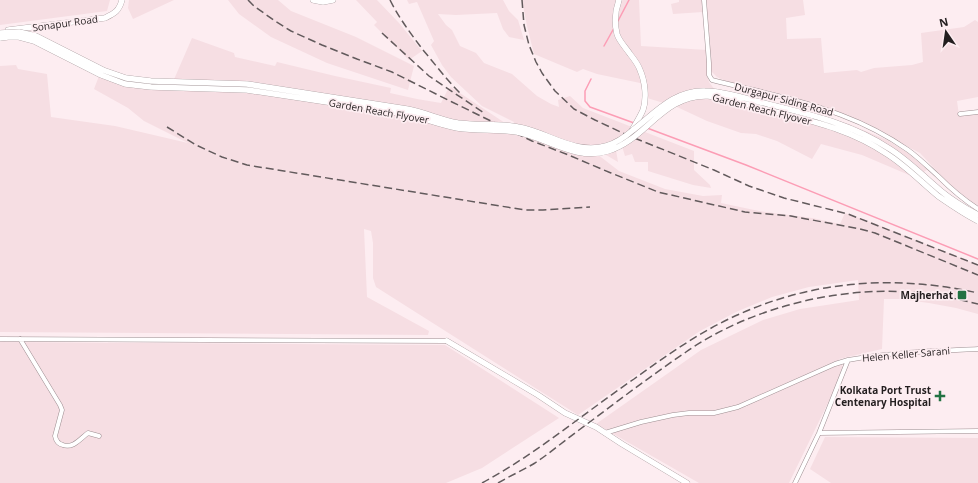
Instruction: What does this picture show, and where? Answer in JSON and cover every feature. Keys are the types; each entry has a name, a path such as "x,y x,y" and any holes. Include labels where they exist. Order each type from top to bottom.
{"main road":[{"name":"Sonapur Road","path":"0,32 105,18 118,9 122,0"},
{"path":"313,0 322,2 333,0"},
{"path":"618,0 615,18 617,34 641,71 645,92 643,110 631,132"},
{"name":"Garden Reach Flyover","path":"0,32 19,32 36,36 103,70 126,78 151,81 232,83 268,87 407,109 474,125 519,127 531,130 566,144 582,148 605,146 621,139 662,106 676,97 686,93 700,91 720,92 827,119 856,130 891,149 917,169 941,191 966,209 978,215"},
{"name":"Garden Reach Flyover","path":"0,38 18,37 34,41 101,75 125,84 151,87 247,90 291,96 406,114 456,128 518,132 564,149 588,154 607,152 624,144 665,110 678,102 688,98 700,96 719,98 826,125 854,135 888,154 913,173 937,195 964,214 978,221"},
{"path":"447,341 565,412 596,427 687,483"}],"street":[{"name":"Durgapur Siding Road","path":"704,0 709,75 712,80 800,102 841,115 880,133 924,162 939,177 978,209"},
{"path":"960,114 978,112"},
{"path":"0,339 447,341"},
{"path":"20,339 62,410 55,436 56,440 60,444 67,447 72,445 88,432 99,436"},
{"name":"Helen Keller Sarani","path":"795,483 819,433 848,360 919,351 978,349"},
{"path":"605,433 634,424 673,415 689,413 714,413 728,410 835,364 848,360"},
{"path":"819,433 978,431"}],"shaded area":[{"path":"0,0 110,0 107,11 0,25"},
{"path":"129,0 174,0 133,19 128,8"},
{"path":"228,0 278,0 291,11 356,37 414,66 408,90 327,63 271,37 239,14"},
{"path":"356,0 377,0 399,23 422,51 409,60 374,25 377,22"},
{"path":"407,0 503,0 509,11 518,20 524,40 509,37 503,29 497,13 456,15 438,14 446,25 452,30 460,46 476,53 484,63 512,74 537,96 551,104 559,107 558,100 570,96 583,108 694,151 694,170 710,185 711,188 693,185 648,171 648,162 635,162 632,154 625,156 621,143 615,144 618,162 589,145 566,150 513,126 514,122 482,106 451,77 442,65 431,45 434,41 417,2 409,4"},
{"path":"522,0 639,0 641,46 707,50 707,75 709,82 715,90 797,109 849,124 887,140 908,153 928,169 917,177 862,155 821,144 812,159 777,141 756,134 741,133 707,121 677,107 647,98 640,83 597,74 583,69 577,72 534,54"},
{"path":"679,0 702,0 703,12 673,14 671,4 679,2"},
{"path":"706,0 803,0 805,15 786,18 787,39 821,38 824,73 857,70 861,72 874,68 912,65 923,62 921,33 964,27 975,20 978,22 978,97 957,101 959,115 978,113 978,210 958,194 920,153 887,136 791,96 727,82 717,77 711,71"},
{"path":"192,38 234,53 235,57 275,66 277,62 391,88 390,93 417,99 441,103 447,91 451,87 508,125 588,147 619,171 665,189 703,196 722,195 721,203 759,211 812,218 840,224 845,213 978,265 978,314 929,303 899,299 884,299 882,349 839,359 844,370 789,483 699,483 596,424 701,350 763,320 800,309 859,300 858,280 809,287 772,297 736,312 700,331 578,415 376,287 373,278 373,243 371,231 364,229 367,297 429,331 428,335 0,332 0,66 16,65 18,69 47,74 51,117 115,126 188,143 144,121 128,108 94,89 99,76 172,84"},
{"path":"0,342 445,345 559,418 482,468 446,483 0,483"},
{"path":"825,437 978,438 978,483 831,483 810,469"}],"waterway":[{"path":"618,21 629,0"},
{"path":"604,46 614,28"},
{"path":"591,79 585,91 585,101 590,107 634,123"},
{"path":"647,128 746,165 978,259"}],"railway":[{"path":"248,0 254,6 291,31 322,45 392,72 532,141 658,192 745,212 791,216 860,229 875,233 978,275"},
{"path":"390,0 401,20 423,50 460,93"},
{"path":"522,0 524,25 529,45 536,62 555,91 574,109 627,135 714,170 749,186 784,198 848,214 978,265"},
{"path":"382,33 429,76 484,113"},
{"path":"167,127 196,145 222,157 247,165 525,210 590,207"},
{"path":"482,483 502,472 540,447 686,343 728,319 770,302 799,293 829,287 858,284 918,284 948,287 978,293"},
{"path":"498,483 541,459 686,352 712,336 740,322 770,311 802,302 834,295 866,292 897,291 928,294 978,304"}],"place":[{"name":"Majherhat","path":"962,295"},
{"name":"Kolkata Port Trust Centenary Hospital","path":"940,396"}]}
